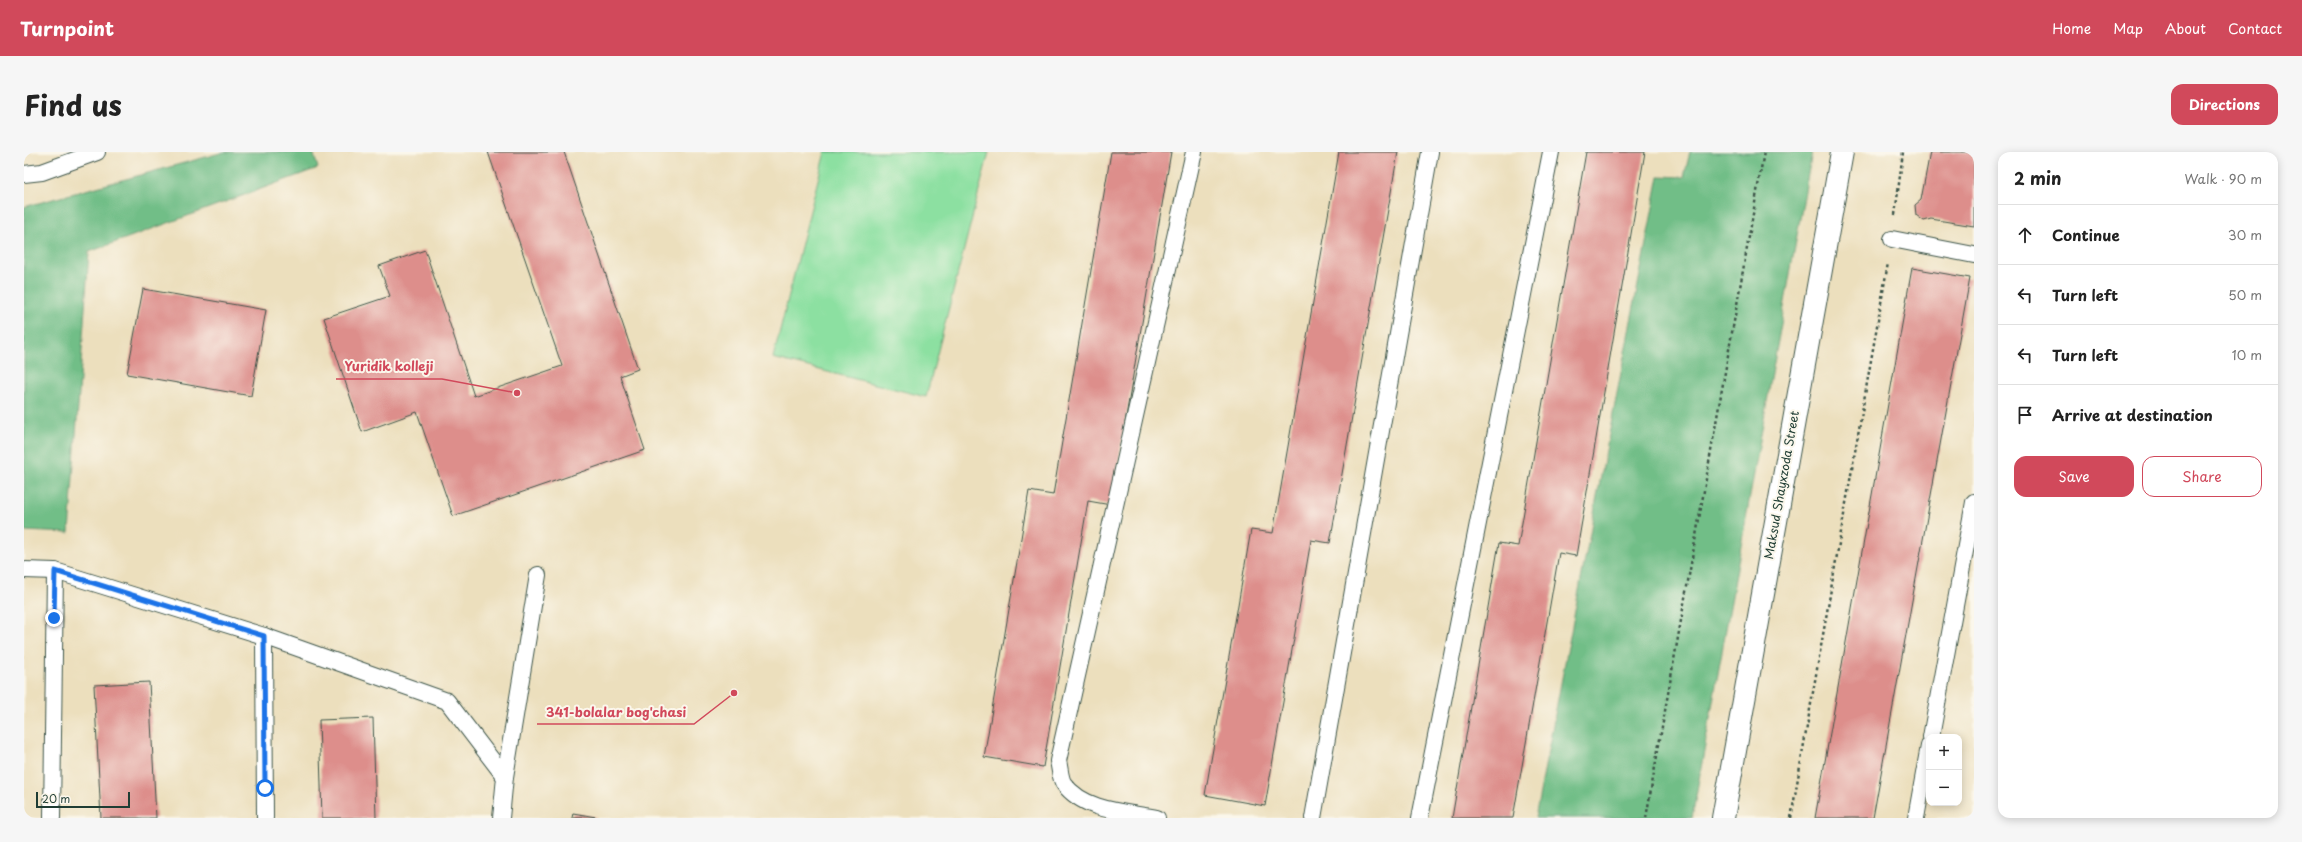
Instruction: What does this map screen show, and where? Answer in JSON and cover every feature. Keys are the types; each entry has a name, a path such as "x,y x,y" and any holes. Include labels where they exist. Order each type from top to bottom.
{"street":[{"name":"Maksud Shayxzoda Street","path":"1722,818 1842,152"}],"lane":[{"path":"24,174 42,172 97,152"},
{"path":"1158,818 1095,806 1076,796 1063,783 1058,761 1194,152"},
{"path":"1313,818 1430,152"},
{"path":"1420,818 1551,152"},
{"path":"1892,239 1974,255"},
{"path":"1932,734 1974,502"},
{"path":"24,570 55,571 264,636 447,701 505,777"},
{"path":"52,818 55,571"},
{"path":"501,818 505,777 538,575"},
{"path":"264,636 265,818"},
{"path":"1916,818 1926,763"}],"path":[{"path":"1646,818 1764,152"},
{"path":"1791,818 1892,239 1903,152"}],"green space":[{"path":"224,152 313,152 318,168 89,252 69,533 24,531 24,207"},
{"path":"825,152 989,152 926,397 773,358"},
{"path":"1690,152 1812,152 1692,818 1535,818 1659,176 1684,177"}],"building":[{"path":"488,152 564,152 638,369 620,376 645,450 453,516 417,412 362,432 324,318 390,296 379,266 425,250 474,396 562,366"},
{"path":"1111,152 1171,152 1111,505 1088,501 1043,767 984,757 1029,491 1053,495"},
{"path":"1339,152 1398,152 1330,543 1311,540 1265,806 1205,795 1251,530 1273,533"},
{"path":"1586,152 1645,152 1576,556 1559,553 1513,818 1452,818 1499,543 1518,546"},
{"path":"1930,152 1974,152 1974,226 1931,219 1924,221 1916,215 1915,205 1921,200"},
{"path":"1912,268 1970,278 1873,818 1815,818"},
{"path":"143,289 266,310 251,396 127,374"},
{"path":"149,682 156,818 101,818 94,685"},
{"path":"373,718 376,818 322,818 319,720"},
{"path":"573,813 596,817 596,818 572,818"}],"place":[{"name":"Yuridik kolleji","path":"517,393"},
{"name":"341-bolalar bog'chasi","path":"734,693"}],"route":[{"path":"54,618 55,571 264,636 265,788"}]}
